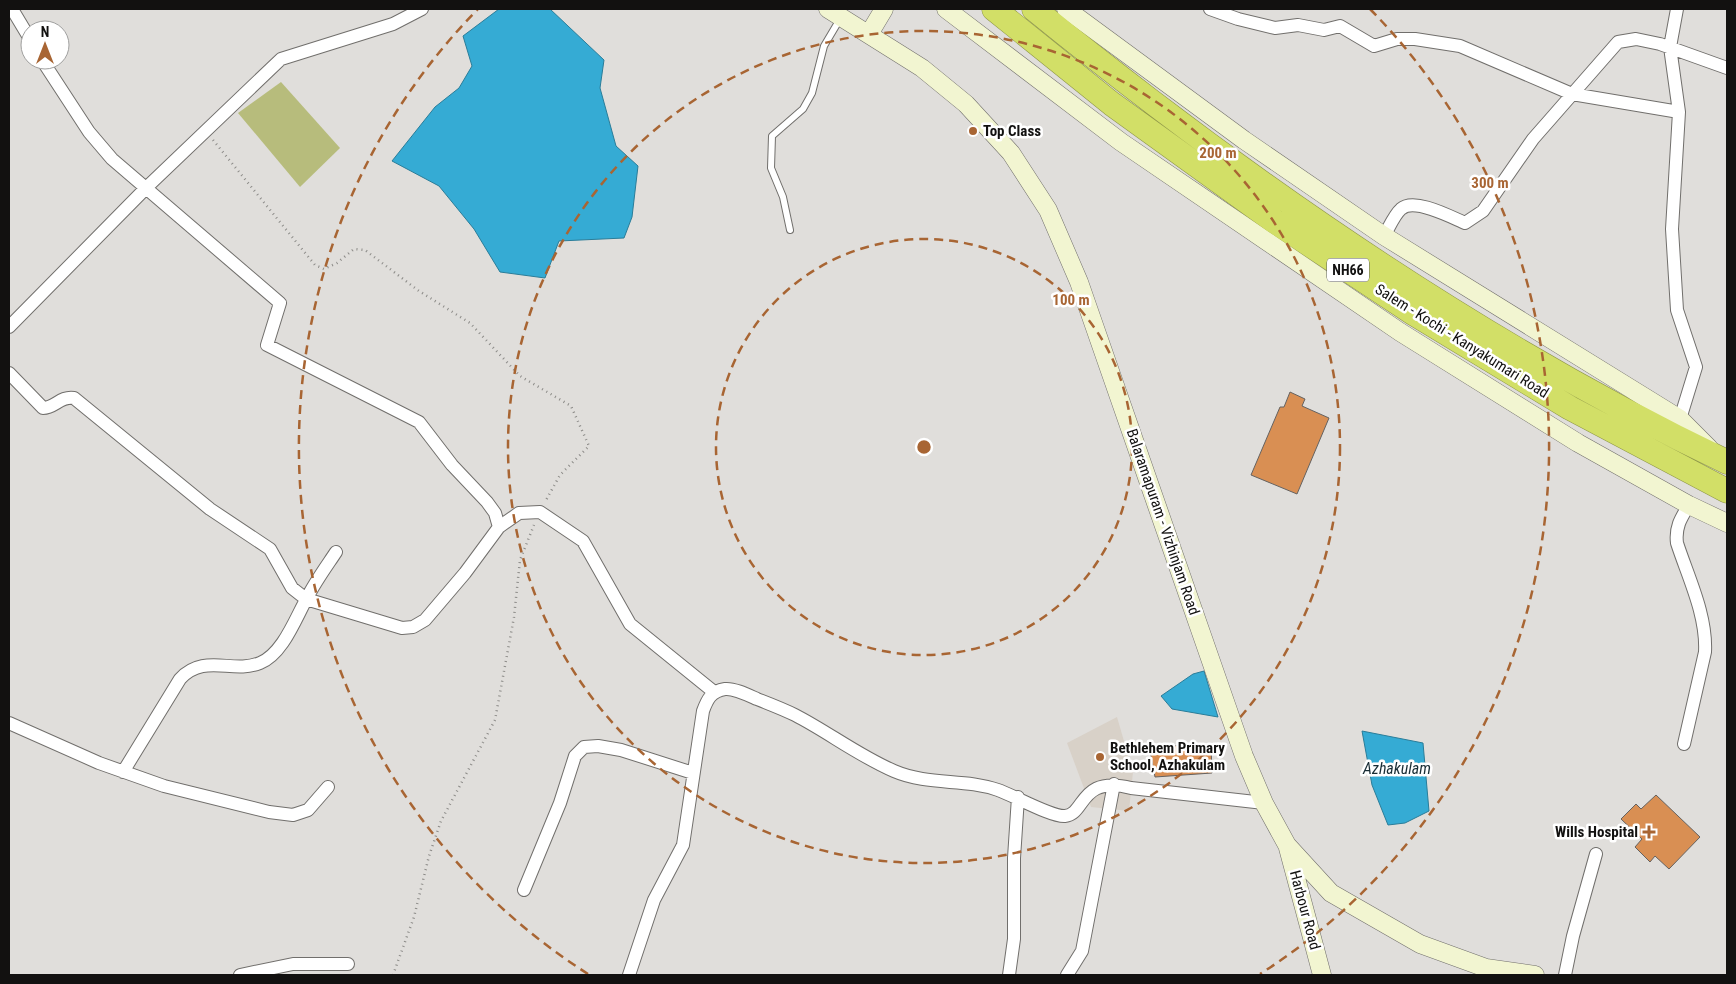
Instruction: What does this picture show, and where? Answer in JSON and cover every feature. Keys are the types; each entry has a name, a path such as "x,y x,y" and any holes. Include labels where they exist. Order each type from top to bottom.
{"highway":[{"name":"Salem - Kochi - Kanyakumari Road","path":"994,9 1112,104 1290,232 1413,313 1570,408 1727,491"},
{"name":"Salem - Kochi - Kanyakumari Road","path":"1034,9 1126,83 1287,201 1418,287 1582,387 1723,460"}],"street":[{"path":"12,9 20,22"},
{"path":"9,327 147,187 281,60 393,24 422,9"},
{"path":"869,34 884,9"},
{"path":"946,9 1121,142 1400,332 1578,443 1689,505 1727,523"},
{"path":"1066,9 1244,140 1384,236 1680,419 1723,460"},
{"path":"1210,9 1238,19 1275,28 1298,25 1324,30 1340,26 1374,46 1397,39 1415,39 1460,46 1572,94 1679,112"},
{"path":"1677,9 1670,48 1679,112 1672,229 1676,310 1696,367 1680,419"},
{"name":"Balaramapuram - Vizhinjam Road","path":"834,13 922,68 966,104 1011,153 1048,210 1079,282 1244,756 1264,803 1287,845 1331,893 1420,944 1486,968 1535,975"},
{"path":"1384,236 1401,208 1412,204 1425,207 1465,223 1473,218 1482,210 1533,139 1618,42 1636,39 1670,48 1727,68"},
{"path":"49,70 89,132 112,159 147,187 280,303 267,345 419,422 452,465 487,502 495,513 499,527"},
{"path":"9,373 42,408 50,408 61,399 74,398 210,509 270,549 292,588 306,599 402,628 413,627 425,620 466,573 499,527 519,513 540,512 583,541 630,624 714,692"},
{"path":"1684,744 1705,652 1706,637 1704,623 1676,543 1678,523 1689,505"},
{"path":"123,772 180,679 187,671 196,666 260,663 269,657 293,627 306,599 336,552"},
{"path":"629,975 654,900 683,844 703,712 707,699 714,692 726,688 794,714 894,772 936,783 965,783 995,789 1018,797 1049,812 1064,816 1074,812 1083,798 1097,787 1114,784 1131,788 1264,803"},
{"path":"9,723 123,772 164,786 269,812 293,815 308,810 328,787"},
{"path":"524,890 560,803 575,756 584,747 598,746 621,750 693,773"},
{"path":"1067,975 1082,951 1114,784"},
{"path":"1009,975 1014,938 1014,858 1018,797"},
{"name":"Harbour Road","path":"1287,845 1322,975"},
{"path":"1565,975 1573,936 1596,854"},
{"path":"240,975 293,964 348,964"}],"lane":[{"path":"790,230 783,197 771,168 772,136 803,109 812,93 834,13"}],"path":[{"path":"205,131 315,265 324,269 337,263 354,249 365,250 419,291 470,323 520,376 571,406 589,446 560,475 540,512 520,560 514,616 495,720 441,821 429,856 414,917 393,975"}],"shaded area":[{"name":"Bethlehem Primary School, Azhakulam","path":"1117,717 1133,772 1129,811 1091,807 1067,743"}],"green space":[{"path":"281,82 340,148 300,187 238,113"}],"water":[{"path":"499,9 550,9 604,60 600,88 616,146 638,166 632,217 624,238 559,241 545,278 500,272 474,229 439,186 392,161 435,107 459,88 472,66 463,36"},
{"path":"1204,671 1218,717 1172,709 1161,696 1193,674"},
{"name":"Azhakulam","path":"1362,731 1423,743 1429,811 1405,823 1388,825 1372,785"}],"building":[{"path":"1290,392 1305,399 1302,406 1329,418 1297,494 1251,475 1280,407 1284,407"},
{"path":"1211,745 1212,773 1155,777 1149,746"},
{"path":"1656,795 1700,837 1669,869 1655,856 1650,862 1635,847 1642,839 1621,819 1636,804 1641,809"}],"place":[{"name":"Top Class","path":"973,131"},
{"name":"Bethlehem Primary School, Azhakulam","path":"1100,757"},
{"name":"Wills Hospital","path":"1649,832"}]}
